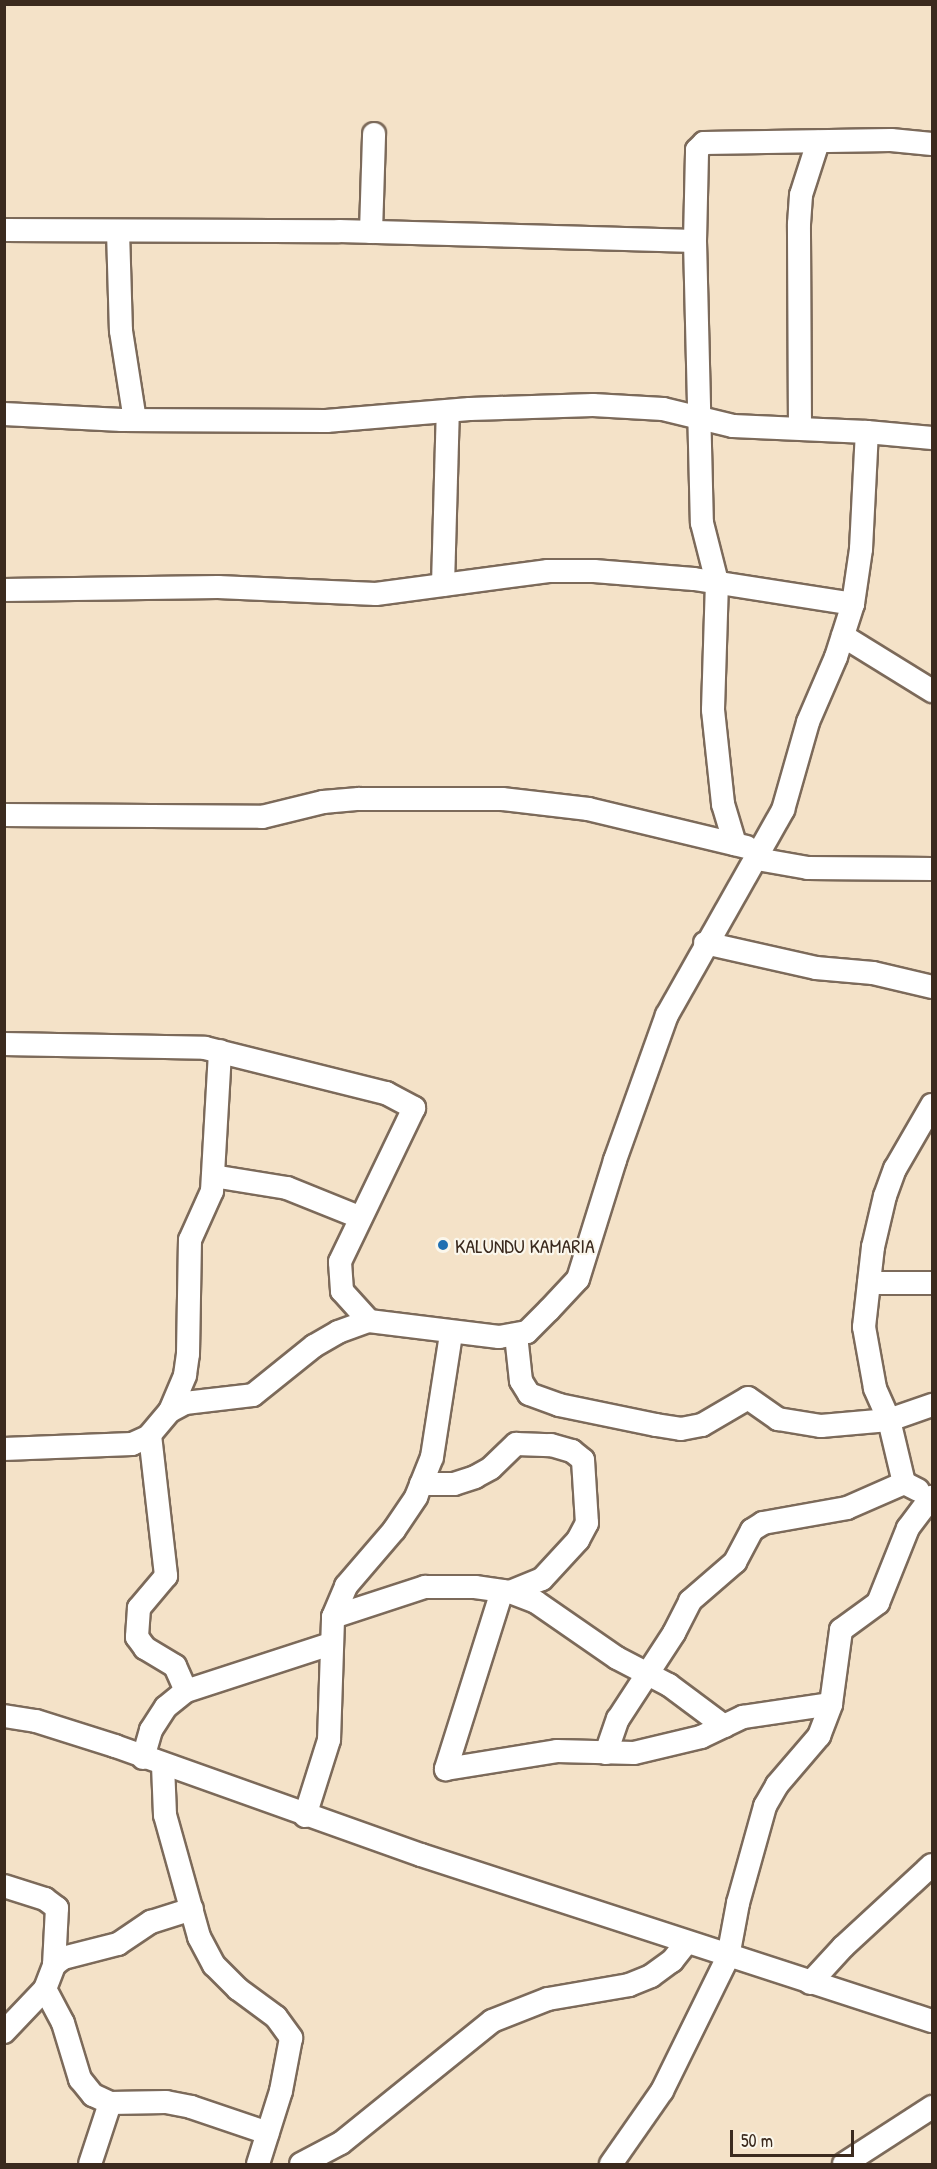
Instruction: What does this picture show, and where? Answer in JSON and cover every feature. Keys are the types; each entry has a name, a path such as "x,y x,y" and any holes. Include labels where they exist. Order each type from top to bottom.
{"street":[{"path":"371,232 374,134"},
{"path":"735,844 723,804 713,710 717,582 702,523 694,241 699,147 717,142 891,140 933,144"},
{"path":"800,426 798,224 801,195 818,142"},
{"path":"4,230 371,232 694,241"},
{"path":"118,231 121,331 135,420"},
{"path":"4,414 135,420 326,421 448,411 592,405 663,409 733,426 800,426 933,438"},
{"path":"442,585 448,411"},
{"path":"170,1411 185,1403 253,1395 314,1346 338,1332 369,1321 482,1337 527,1332 578,1279 615,1160 667,1015 705,943 760,855 783,810 808,722 843,636 853,604 861,549 867,432"},
{"path":"4,590 218,587 376,594 548,571 717,582 853,604"},
{"path":"843,636 933,691"},
{"path":"4,815 262,817 323,802 359,799 502,799 588,809 735,844 760,855 808,868 933,869"},
{"path":"705,943 816,968 873,973 933,987"},
{"path":"4,1044 164,1046 220,1051 386,1094 414,1108 359,1217 338,1273 342,1291 369,1321"},
{"path":"4,1449 132,1444 150,1435 170,1411 185,1376 188,1354 190,1240 206,1209 213,1176 211,1159 220,1051"},
{"path":"904,1483 889,1420 875,1388 867,1354 864,1327 873,1247 889,1187 933,1105"},
{"path":"213,1176 287,1188 359,1217"},
{"path":"869,1283 933,1283"},
{"path":"305,1816 330,1740 333,1617 346,1586 394,1530 421,1484 432,1457 452,1334"},
{"path":"516,1335 521,1381 529,1394 606,1416 681,1429 702,1425 748,1398 778,1419 802,1425 889,1420 933,1405"},
{"path":"150,1435 166,1576 165,1582 139,1608 136,1630 145,1648 175,1666 186,1691"},
{"path":"421,1484 454,1484 475,1477 491,1468 516,1444 551,1445 572,1451 583,1460 587,1523 578,1540 542,1579 506,1591"},
{"path":"611,2164 662,2091 728,1957 738,1903 765,1806 777,1785 819,1736 831,1704 841,1630 878,1603 908,1528 932,1497 904,1483"},
{"path":"606,1753 618,1719 648,1674 693,1596 735,1562 752,1530 763,1523 847,1508 904,1483"},
{"path":"333,1617 424,1587 506,1591 536,1602 617,1658 648,1674 724,1726"},
{"path":"506,1591 446,1769 537,1753 634,1753 664,1747 743,1717 783,1708 831,1704"},
{"path":"258,2164 292,2048 291,2038 276,2017 238,1989 214,1965 199,1937 165,1815 153,1762 152,1730 166,1707 186,1691 331,1644"},
{"path":"4,1716 36,1721 305,1816 728,1957 933,2022"},
{"path":"810,1983 843,1947 933,1865"},
{"path":"4,1886 45,1899 57,1908 54,1965 45,1989 4,2032"},
{"path":"54,1965 63,1958 118,1944 151,1922 192,1909"},
{"path":"301,2164 341,2143 492,2021 548,1999 629,1985 651,1976 672,1961 686,1943"},
{"path":"45,1989 63,2023 80,2079 93,2095 110,2103 166,2102 268,2133"},
{"path":"90,2164 110,2103"},
{"path":"844,2164 933,2107"}],"place":[{"name":"KALUNDU KAMARIA","path":"443,1245"}]}
